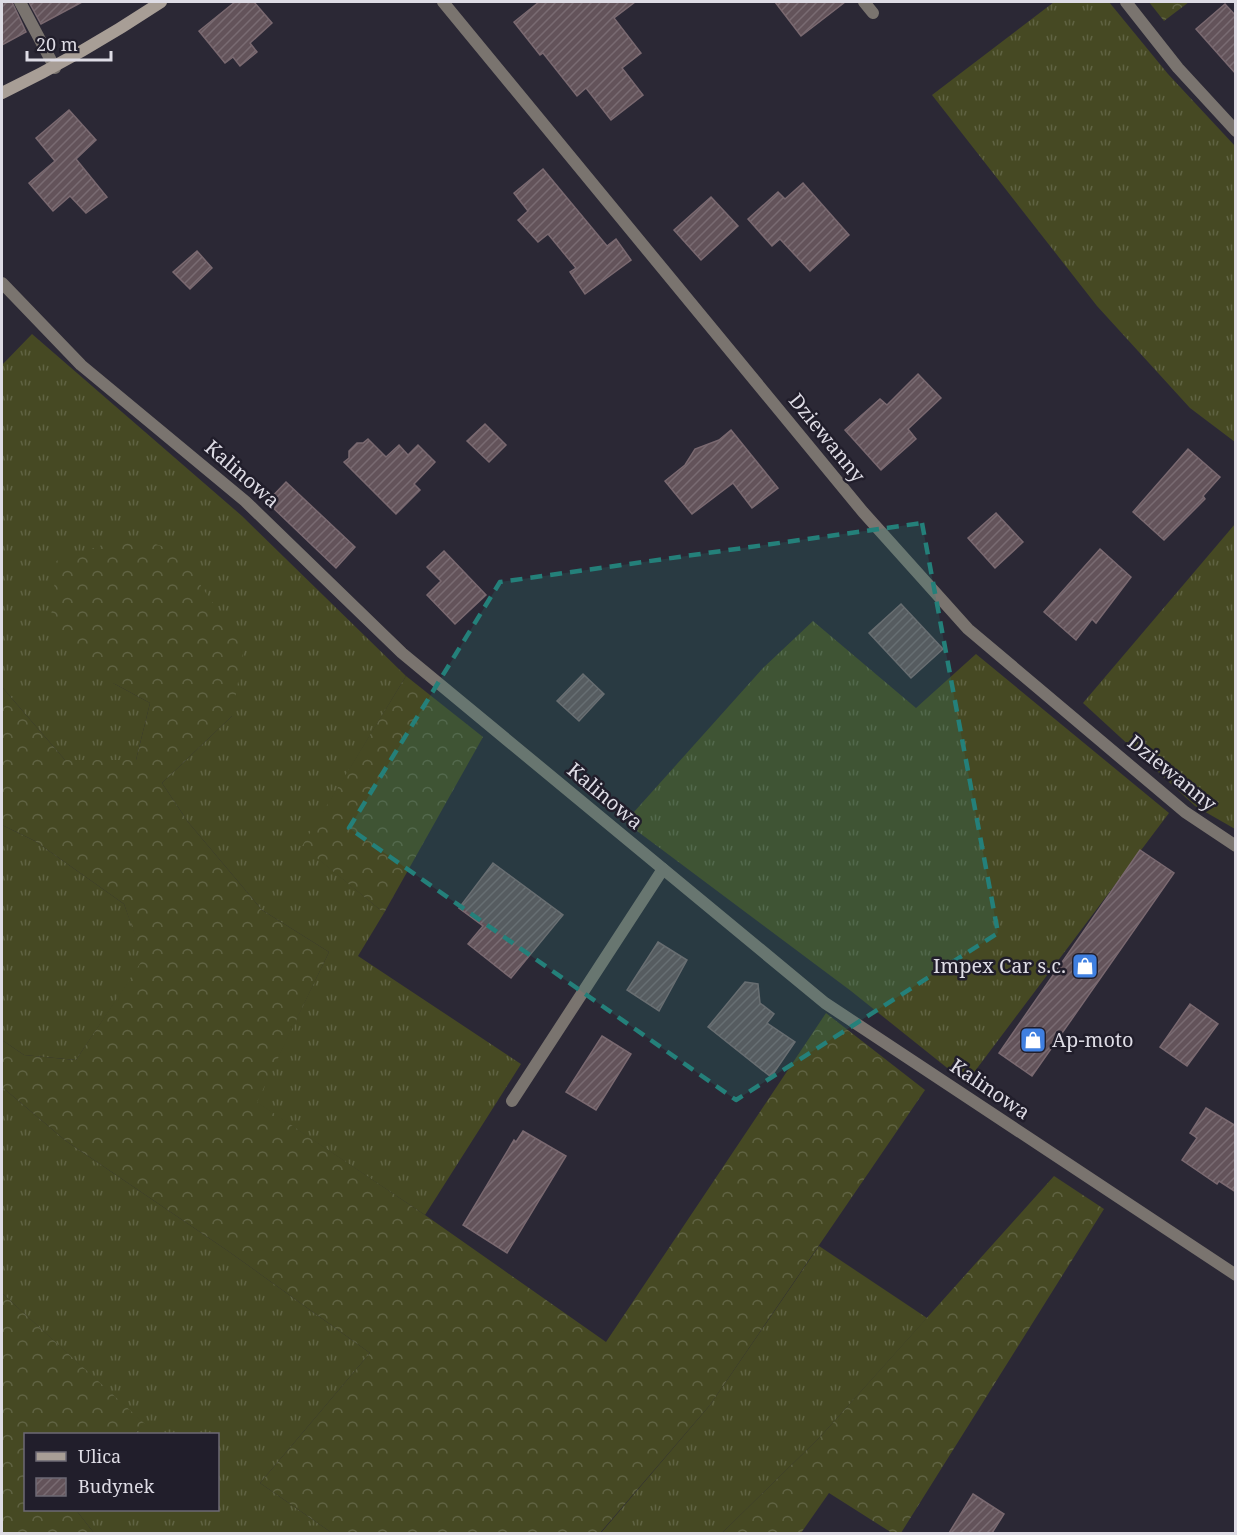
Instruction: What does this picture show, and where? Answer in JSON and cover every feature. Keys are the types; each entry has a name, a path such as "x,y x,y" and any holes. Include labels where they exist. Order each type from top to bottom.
{"street":[{"path":"20,2 55,68"},
{"path":"2,93 55,68 111,36 161,2"},
{"name":"Dziewanny","path":"443,2 863,512 968,629 1185,812 1236,846"},
{"path":"864,2 873,13"},
{"path":"1126,2 1178,68 1236,131"},
{"name":"Kalinowa","path":"2,283 81,364 246,501 402,653 825,1003 1236,1275"},
{"path":"512,1101 663,869"}],"highlighted area":[{"path":"922,523 998,933 736,1100 349,828 500,582"}],"green space":[{"path":"1054,2 1109,2 1168,74 1235,146 1235,442 1190,408 1097,306 932,95"},
{"path":"1149,2 1189,2 1164,21"},
{"path":"32,334 242,516 406,676 303,846 384,913 358,956 521,1064 425,1215 256,1102 329,952 262,910 188,822 162,783 232,716 113,683 150,703 136,760 65,760 2,687 2,365"},
{"path":"1235,524 1235,829 1195,806 1083,703"},
{"path":"130,536 177,551 244,648 232,716 162,783 188,822 262,910 329,952 257,1102 425,1215 606,1342 826,1013 925,1090 710,1405 600,1533 332,1533 260,1483 370,1353 228,1251 66,1141 2,1087 2,1040 24,1055 76,1060 143,959 124,904 35,841 2,825 2,687 65,760 136,760 150,703 113,683 50,627 57,560"},
{"path":"813,621 916,708 976,654 1169,813 966,1083 851,991 625,822 763,668"},
{"path":"406,676 483,737 384,913 302,846"},
{"path":"2,825 35,841 124,904 144,959 76,1060 24,1055 2,1040"},
{"path":"2,1087 66,1141 228,1251 370,1353 260,1483 332,1533 94,1533 77,1511 219,1511 219,1433 135,1433 144,1424 2,1293"},
{"path":"1054,1176 1104,1209 901,1533 892,1533 829,1493 801,1533 722,1533 820,1437"},
{"path":"819,1246 927,1318 820,1437 722,1533 600,1534 710,1405"},
{"path":"2,1293 145,1424 135,1433 24,1433 24,1511 77,1511 94,1533 2,1533"}],"building":[{"path":"2,2 12,2 26,32 2,45"},
{"path":"29,2 82,2 41,24"},
{"path":"235,2 254,2 272,23 250,43 257,52 240,66 233,57 225,63 199,31"},
{"path":"539,2 635,2 614,18 641,53 622,68 643,95 611,120 586,88 577,96 543,53 540,55 514,22"},
{"path":"775,2 845,2 801,36"},
{"path":"1225,4 1236,16 1236,74 1196,29"},
{"path":"69,110 96,140 76,159 107,197 86,213 70,196 53,211 29,183 55,161 36,138"},
{"path":"543,169 607,246 616,239 631,260 585,294 570,272 576,268 548,234 538,242 518,220 528,211 514,193"},
{"path":"803,183 849,235 810,271 780,239 772,246 748,219 778,192 785,199"},
{"path":"711,197 738,226 701,260 674,230"},
{"path":"197,251 212,268 190,289 173,272"},
{"path":"918,374 941,398 908,429 916,439 881,470 845,430 880,399 887,405"},
{"path":"485,424 506,445 489,462 467,441"},
{"path":"731,430 778,488 752,508 733,483 692,514 665,481 685,465 695,449 719,440"},
{"path":"368,439 386,457 399,445 408,455 418,445 435,462 414,484 420,490 396,514 344,462 349,458 349,451 357,443 363,443"},
{"path":"1188,449 1220,477 1203,496 1205,499 1164,540 1133,512"},
{"path":"286,482 355,547 336,568 267,502"},
{"path":"996,513 1023,542 995,568 968,538"},
{"path":"1100,549 1131,577 1096,623 1092,619 1076,640 1044,612"},
{"path":"444,551 486,595 455,624 427,595 441,581 427,567"},
{"path":"901,604 943,649 911,678 869,633"},
{"path":"583,674 604,694 579,721 557,701"},
{"path":"1140,850 1174,873 1032,1076 999,1053"},
{"path":"493,863 563,915 511,978 468,944 483,926 459,908"},
{"path":"658,942 687,960 659,1011 627,990"},
{"path":"745,982 758,984 760,1003 774,1014 767,1023 795,1042 771,1077 708,1027"},
{"path":"1190,1004 1218,1024 1187,1066 1160,1047"},
{"path":"602,1036 631,1054 596,1110 566,1092"},
{"path":"1206,1108 1236,1126 1236,1192 1219,1181 1217,1184 1182,1160 1197,1138 1190,1133"},
{"path":"523,1131 566,1156 507,1253 463,1225 514,1140 516,1142"},
{"path":"973,1494 1004,1514 992,1533 949,1533"}],"place":[{"name":"Impex Car s.c.","path":"1085,966"},
{"name":"Ap-moto","path":"1033,1040"}]}
